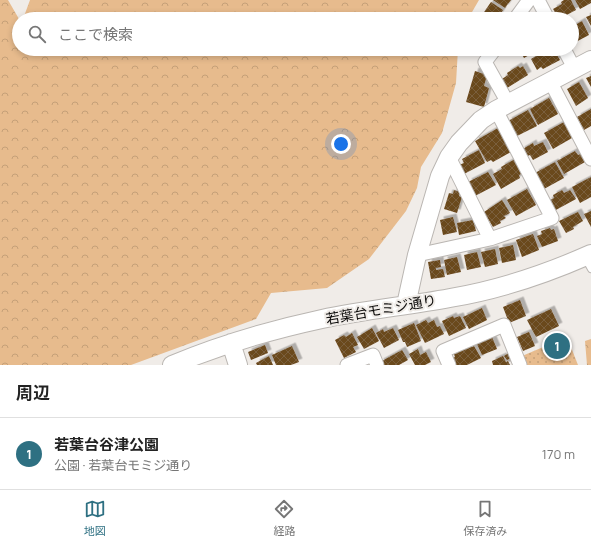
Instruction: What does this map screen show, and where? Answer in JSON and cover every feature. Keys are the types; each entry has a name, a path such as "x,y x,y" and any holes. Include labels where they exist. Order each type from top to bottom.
{"street":[{"path":"520,12 529,0"},
{"path":"538,0 544,12"},
{"path":"417,255 490,239 552,218 502,107 486,62 490,56"},
{"path":"568,56 574,68"},
{"path":"406,305 417,255 440,176 449,157 459,143 481,120 502,107 591,60"},
{"path":"550,81 591,160"},
{"path":"449,157 490,239"},
{"name":"若葉台モミジ通り","path":"172,365 278,329 323,319 451,298 493,289 541,273 589,260"},
{"path":"449,365 443,351 504,325 520,365"},
{"path":"231,344 238,365"},
{"path":"347,365 372,355 376,365"}],"green space":[{"path":"0,0 8,0 15,12 12,12 12,56 458,56 456,83 442,133 421,167 417,188 406,211 369,259 327,288 271,293 256,319 131,365 0,365"},
{"path":"30,0 479,0 472,12 26,12"},
{"path":"567,337 578,365 525,365 522,356"},
{"path":"591,339 591,365 587,365 585,341"}],"building":[{"path":"493,0 511,0 505,8"},
{"path":"564,0 571,0 576,10 572,12 555,12 553,9 562,4 561,2"},
{"path":"575,0 591,0 591,3 580,9"},
{"path":"491,2 503,10 502,12 484,12"},
{"path":"591,15 591,26 586,17"},
{"path":"582,21 589,35 579,40 579,23"},
{"path":"536,56 558,56 560,60 543,69 541,67 537,70 531,59"},
{"path":"518,66 520,68 523,66 528,75 507,88 502,79 508,75 507,73"},
{"path":"475,71 487,75 484,86 489,88 484,107 466,102"},
{"path":"591,76 591,87 586,78"},
{"path":"579,82 588,98 576,106 567,89"},
{"path":"549,98 558,114 538,125 530,109"},
{"path":"591,109 591,126 584,130 577,117"},
{"path":"528,110 537,126 517,136 508,121"},
{"path":"564,122 572,138 553,149 544,133"},
{"path":"498,128 511,152 493,162 491,160 487,162 475,141"},
{"path":"543,142 548,152 533,160 530,155 525,157 521,150 533,143 534,146"},
{"path":"479,150 485,163 464,174 459,165 464,163 462,159"},
{"path":"575,151 578,155 581,154 585,162 564,174 557,161"},
{"path":"515,159 523,173 519,175 520,178 501,189 493,174 502,169 501,167"},
{"path":"555,162 564,178 544,189 535,173"},
{"path":"488,172 496,185 475,196 468,182"},
{"path":"591,177 591,197 580,203 572,187"},
{"path":"527,189 536,205 516,216 507,200"},
{"path":"454,190 460,192 459,196 462,197 457,213 444,209 449,193 453,194"},
{"path":"562,190 564,193 570,190 576,199 554,211 548,201 554,198 553,195"},
{"path":"502,200 510,213 504,216 506,218 500,221 501,223 493,227 484,212"},
{"path":"591,211 591,227 584,214"},
{"path":"578,212 583,221 573,227 574,229 566,233 559,221"},
{"path":"453,217 457,232 443,235 440,220"},
{"path":"473,220 476,231 459,235 457,223"},
{"path":"550,228 551,230 554,229 558,241 542,247 537,236 542,234 541,231"},
{"path":"533,234 539,250 522,257 516,240"},
{"path":"513,245 516,260 502,263 499,248"},
{"path":"495,249 498,264 485,267 481,252"},
{"path":"477,252 481,267 467,270 464,255"},
{"path":"457,257 461,272 447,275 444,260"},
{"path":"440,260 441,267 436,268 436,270 443,269 445,277 431,279 428,262"},
{"path":"520,300 526,316 509,323 503,307"},
{"path":"482,308 487,320 469,329 463,317"},
{"path":"551,309 559,326 536,337 527,320"},
{"path":"453,316 454,318 460,316 466,328 449,336 442,321"},
{"path":"426,320 428,323 434,320 437,327 440,326 444,334 425,343 416,325"},
{"path":"414,323 421,341 407,347 398,330"},
{"path":"372,328 379,341 364,349 357,337"},
{"path":"393,328 399,340 384,348 376,333 383,329 384,332"},
{"path":"529,332 535,346 523,351 517,337"},
{"path":"352,333 358,345 353,347 356,352 344,358 335,340 344,335 346,337"},
{"path":"492,337 497,349 482,355 477,344"},
{"path":"470,343 472,347 474,346 481,358 467,365 453,365 451,359 455,357 454,354 457,353 455,350"},
{"path":"265,345 268,353 251,360 248,352"},
{"path":"292,346 299,362 291,365 276,365 272,355"},
{"path":"418,349 420,355 426,352 431,362 425,365 415,365 409,354"},
{"path":"402,350 408,360 399,365 382,365 380,362"},
{"path":"510,352 513,357 507,360 504,356"},
{"path":"269,356 273,365 257,365 256,363"},
{"path":"503,356 506,362 508,361 510,365 493,365 492,361"}],"place":[{"name":"若葉台谷津公園","path":"557,346"}]}
